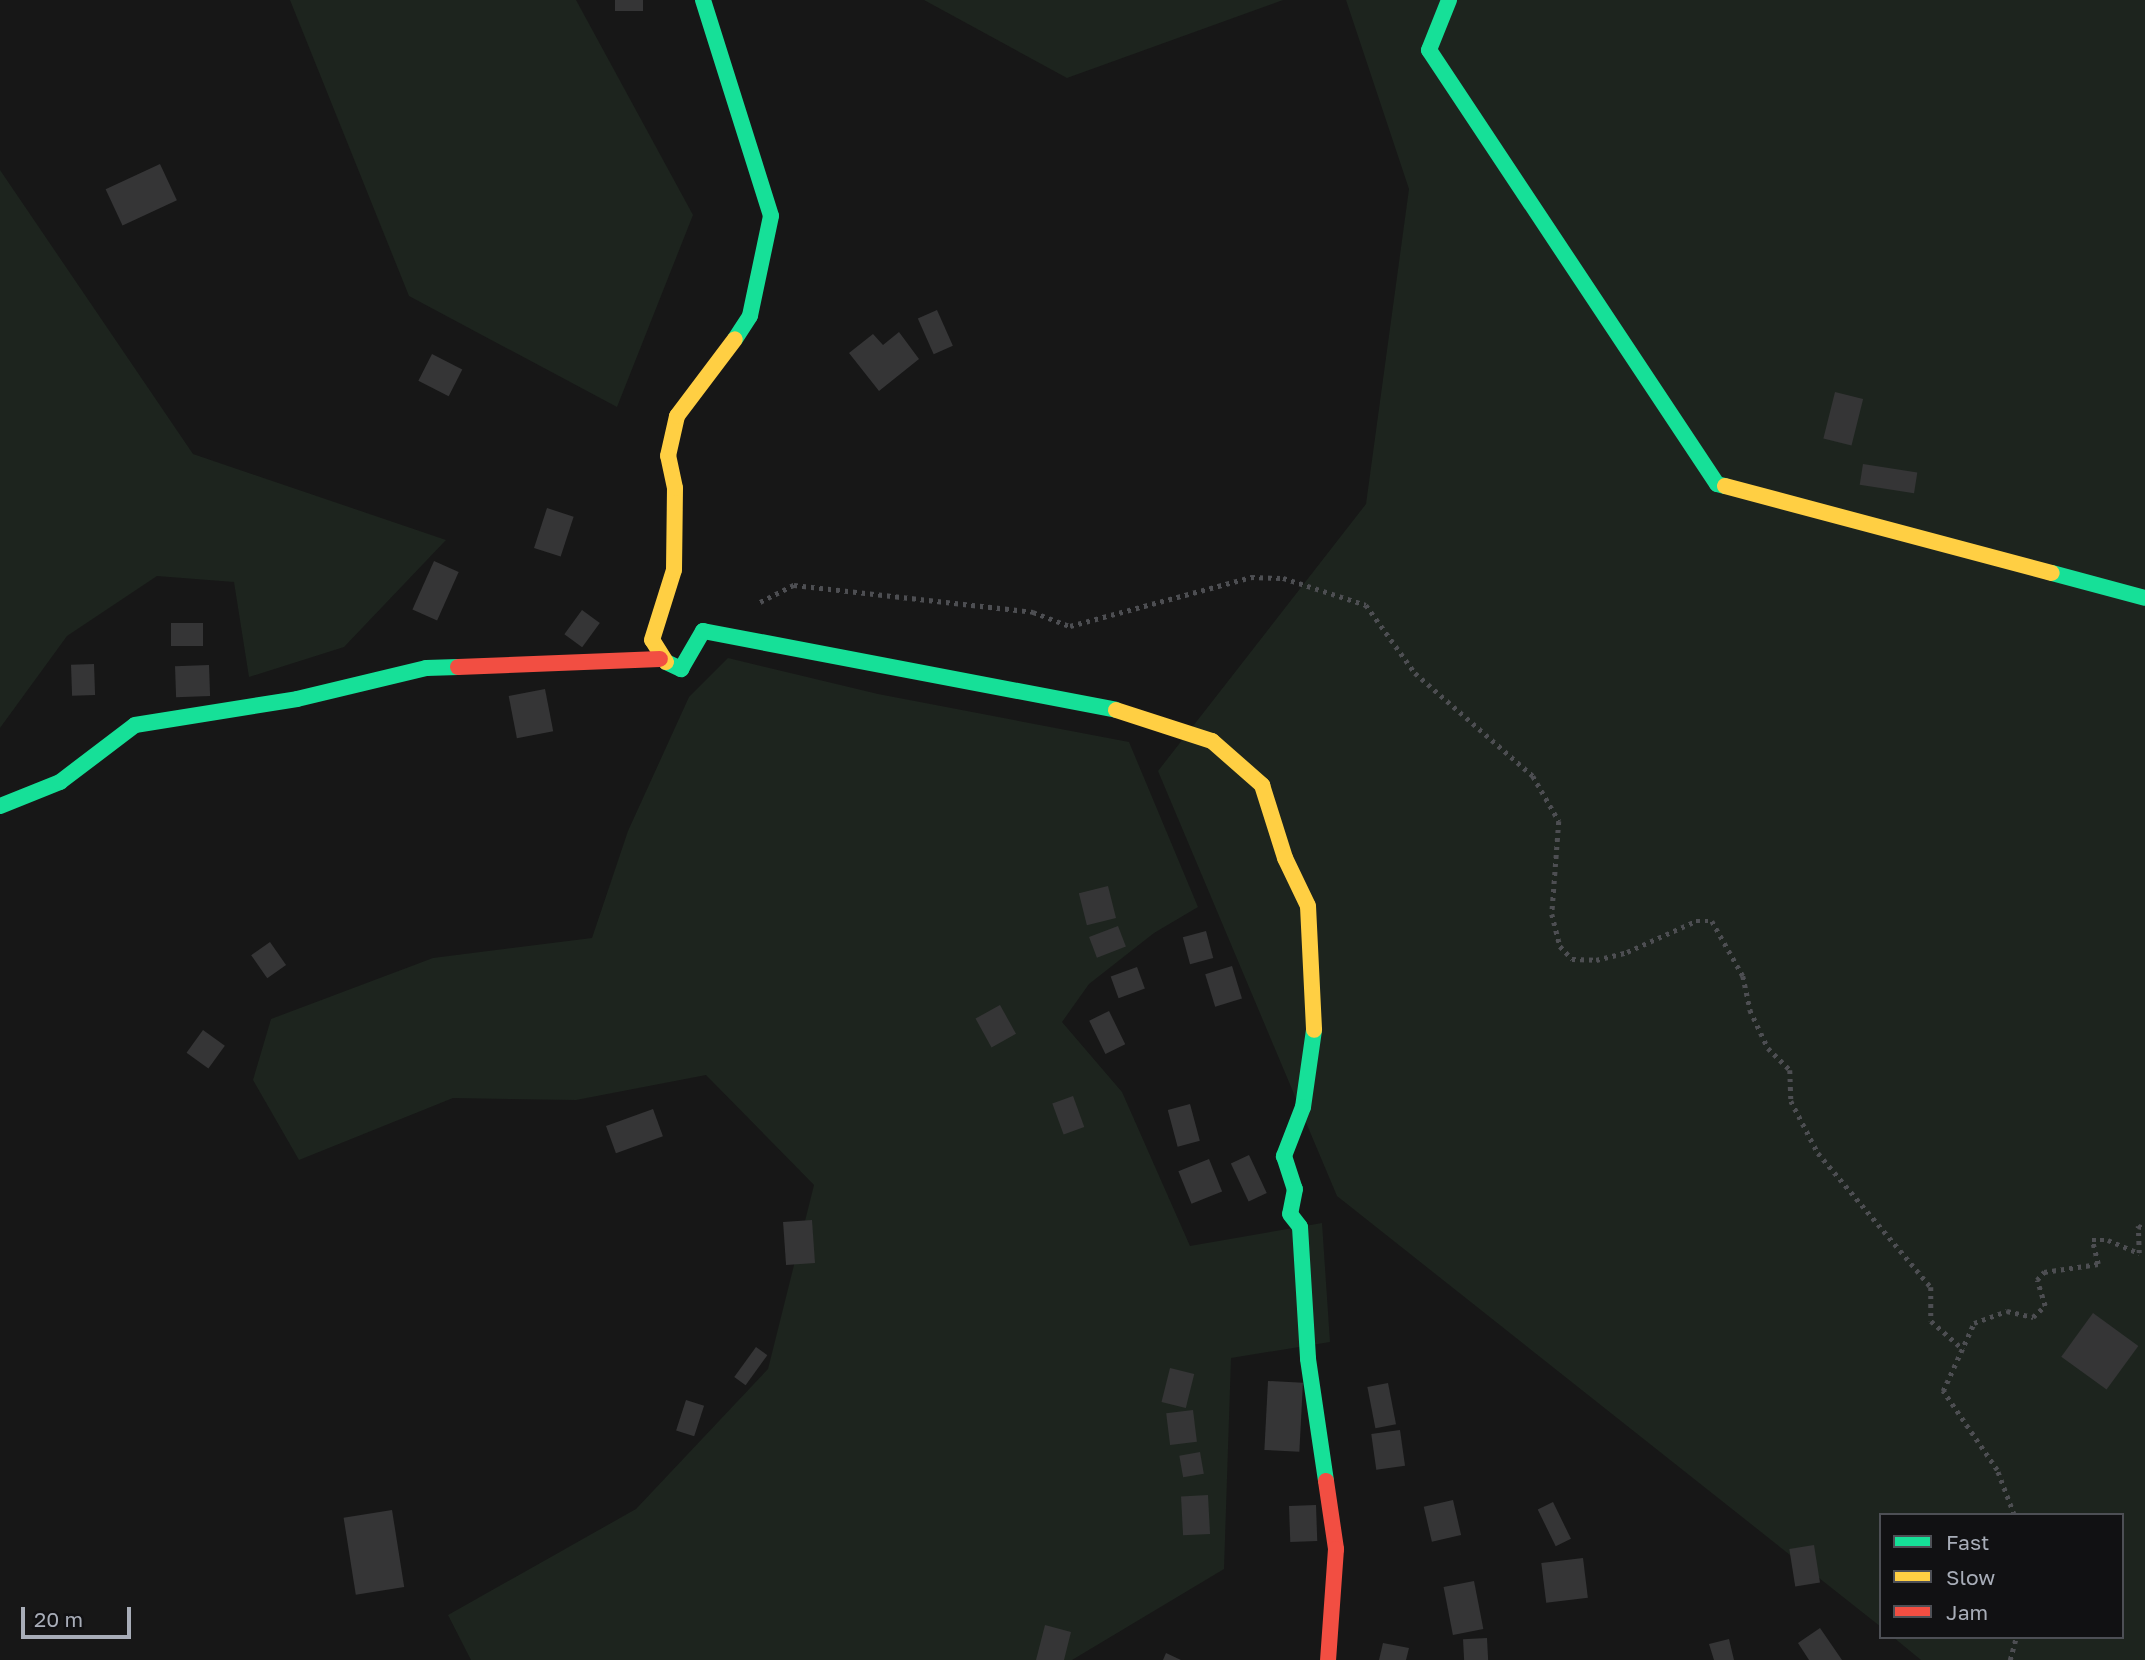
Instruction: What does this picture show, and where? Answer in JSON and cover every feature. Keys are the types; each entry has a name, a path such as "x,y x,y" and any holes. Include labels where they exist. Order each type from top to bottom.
{"street":[{"path":"660,659 652,640 674,570 675,488 668,456 677,416 713,373 750,316 771,216 702,0"},
{"path":"1449,0 1429,50 1717,484 2145,598"},
{"path":"0,806 60,782 135,725 297,699 426,668 660,659 681,669 703,631 1093,703 1212,741 1262,785 1286,858 1308,906 1315,1045 1303,1107 1284,1156 1295,1189 1290,1214 1300,1227 1308,1359 1336,1549 1328,1660"}],"path":[{"path":"748,608 794,585 1032,612 1070,626 1251,577 1283,578 1366,605 1415,673 1533,776 1559,821 1552,914 1560,946 1572,959 1596,960 1628,952 1696,921 1712,920 1743,976 1750,1010 1768,1048 1790,1070 1791,1101 1818,1153 1931,1287 1931,1321 1963,1349"},
{"path":"2013,1513 1997,1470 1943,1391 1974,1323 2007,1311 2033,1317 2045,1306 2037,1280 2044,1272 2098,1264 2092,1240 2108,1240 2139,1253 2138,1226 2145,1228"},
{"path":"2010,1660 2016,1639"}],"shaded area":[{"path":"290,0 576,0 693,215 617,407 409,296"},
{"path":"924,0 1283,0 1067,78"},
{"path":"1346,0 2145,0 2145,1660 1921,1660 1895,1639 2124,1639 2124,1513 1879,1513 1879,1625 1337,1196 1158,771 1366,504 1409,189"},
{"path":"0,170 193,454 446,540 344,647 249,677 234,582 157,576 67,636 0,728"},
{"path":"728,658 878,694 1129,742 1198,907 1154,933 1089,984 1062,1022 1122,1092 1190,1246 1322,1223 1330,1342 1231,1358 1224,1569 1072,1660 471,1660 448,1615 636,1509 768,1369 814,1185 706,1075 576,1100 453,1098 299,1160 253,1080 271,1019 433,958 592,938 628,831 689,697"}],"building":[{"path":"615,0 643,0 643,11 615,11"},
{"path":"160,164 177,200 123,226 106,189"},
{"path":"937,310 953,346 934,354 918,319"},
{"path":"899,332 919,359 879,391 849,353 873,334 883,345"},
{"path":"432,354 462,369 449,396 418,381"},
{"path":"1835,392 1863,399 1852,446 1823,439"},
{"path":"1863,464 1917,473 1914,493 1860,485"},
{"path":"547,508 574,517 561,557 534,548"},
{"path":"434,561 459,572 437,620 412,609"},
{"path":"582,610 600,623 582,647 564,634"},
{"path":"171,623 203,623 203,646 171,646"},
{"path":"94,664 95,695 72,696 71,665"},
{"path":"209,665 210,696 176,697 175,666"},
{"path":"545,689 553,731 517,738 509,696"},
{"path":"1108,886 1116,918 1087,925 1079,893"},
{"path":"1118,926 1126,947 1097,958 1089,937"},
{"path":"1206,931 1213,958 1190,964 1183,937"},
{"path":"270,942 286,965 267,978 251,955"},
{"path":"1232,966 1242,999 1215,1007 1205,974"},
{"path":"1137,967 1145,989 1119,998 1111,977"},
{"path":"1000,1005 1016,1034 992,1047 976,1019"},
{"path":"1109,1011 1125,1044 1105,1054 1089,1021"},
{"path":"203,1030 225,1046 208,1069 187,1053"},
{"path":"1073,1096 1084,1127 1064,1135 1052,1104"},
{"path":"1190,1104 1200,1141 1178,1147 1168,1110"},
{"path":"653,1109 663,1136 616,1153 606,1126"},
{"path":"1249,1155 1267,1193 1249,1202 1231,1163"},
{"path":"1209,1159 1222,1191 1192,1204 1178,1171"},
{"path":"812,1220 815,1263 786,1265 783,1222"},
{"path":"2093,1313 2138,1346 2107,1390 2061,1357"},
{"path":"756,1347 767,1355 746,1385 734,1377"},
{"path":"1170,1368 1194,1374 1186,1408 1162,1402"},
{"path":"1268,1381 1303,1383 1299,1452 1264,1450"},
{"path":"1388,1383 1396,1424 1375,1428 1367,1387"},
{"path":"686,1400 704,1406 694,1436 676,1430"},
{"path":"1193,1410 1197,1442 1170,1445 1166,1413"},
{"path":"1400,1430 1405,1466 1376,1470 1371,1434"},
{"path":"1200,1452 1204,1474 1183,1477 1179,1456"},
{"path":"1208,1495 1210,1534 1183,1535 1181,1496"},
{"path":"1453,1500 1461,1535 1432,1542 1424,1507"},
{"path":"1553,1502 1571,1539 1556,1546 1538,1509"},
{"path":"1316,1505 1317,1541 1290,1542 1289,1506"},
{"path":"392,1510 404,1587 356,1595 344,1518"},
{"path":"1814,1545 1820,1583 1795,1586 1789,1549"},
{"path":"1583,1558 1588,1598 1546,1603 1541,1563"},
{"path":"1474,1581 1483,1629 1453,1635 1444,1587"},
{"path":"1045,1625 1071,1632 1064,1660 1036,1660"},
{"path":"1820,1628 1842,1660 1809,1660 1798,1643"},
{"path":"1487,1638 1488,1660 1464,1660 1463,1639"},
{"path":"1729,1639 1734,1660 1714,1660 1709,1644"},
{"path":"1383,1643 1409,1648 1406,1660 1379,1660"},
{"path":"1166,1653 1181,1660 1163,1660"}],"traffic: fast":[{"path":"703,0 771,216 750,316 735,339"},
{"path":"1449,0 1429,50 1717,484 1725,486"},
{"path":"2052,573 2145,598"},
{"path":"666,662 681,669 703,631 1116,710"},
{"path":"0,806 60,782 135,725 297,699 426,668 458,667"},
{"path":"1314,1030 1303,1107 1284,1156 1295,1189 1290,1214 1300,1227 1308,1359 1326,1481"}],"traffic: slow":[{"path":"666,662 652,640 674,570 675,488 668,456 677,416 735,339"},
{"path":"1725,486 2052,573"},
{"path":"1116,710 1212,741 1262,785 1285,858 1308,906 1314,1030"}],"traffic: jam":[{"path":"458,667 660,659"},
{"path":"1326,1481 1336,1549 1328,1660"}]}
